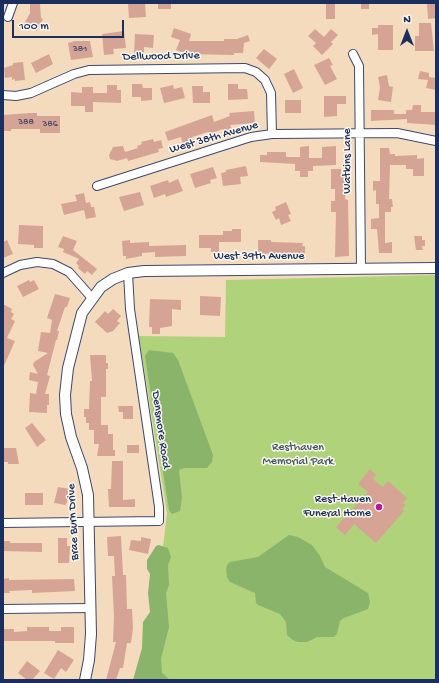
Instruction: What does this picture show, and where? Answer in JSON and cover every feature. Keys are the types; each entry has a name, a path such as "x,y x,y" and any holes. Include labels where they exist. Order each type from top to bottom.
{"street":[{"path":"8,17 13,3"},
{"name":"Watkins Lane","path":"353,54 359,66 361,269"},
{"name":"Dellwood Drive","path":"3,95 16,96 31,93 74,74 89,70 245,68 256,72 265,80 271,94 272,134"},
{"name":"West 38th Avenue","path":"97,186 251,137 272,134 396,133 436,141"},
{"path":"3,273 20,265 37,262 53,264 69,272 92,298"},
{"name":"West 39th Avenue","path":"92,298 101,287 113,279 128,273 144,271 436,268"},
{"name":"Densmore Road","path":"88,521 158,521 159,507 130,309 128,273"},
{"name":"Brae Burn Drive","path":"85,680 91,646 88,521 85,481 71,437 66,414 65,395 68,368 76,333 82,313 92,298"},
{"path":"3,523 88,521"},
{"path":"3,609 91,608"}],"green space":[{"name":"Resthaven Memorial Park","path":"436,275 436,680 139,680 160,573 167,513 139,336 225,337 226,280"},
{"path":"149,350 173,353 178,360 213,455 212,462 207,468 184,468 179,470 182,498 180,511 172,514 169,510 145,356"},
{"path":"289,535 298,537 312,545 320,556 325,567 368,593 370,602 368,609 340,621 337,634 334,637 317,637 307,642 298,642 293,640 287,635 286,622 280,614 258,605 256,603 255,593 230,582 227,577 227,565 230,562 258,557"},
{"path":"159,545 168,548 171,557 168,565 169,585 166,593 169,627 161,659 162,673 170,680 133,680 142,648 143,622 150,612 148,593 150,574 147,569 147,560 156,546"}],"building":[{"path":"145,3 146,17 129,18 128,4"},
{"path":"158,3 171,3 171,9 158,9"},
{"path":"326,3 335,3 335,19 326,19"},
{"path":"361,3 369,3 369,9 361,9"},
{"path":"427,3 436,3 436,18 428,19"},
{"path":"30,4 40,4 41,18 43,19 37,31 24,24 30,13"},
{"path":"419,23 431,23 434,51 415,51 415,36 419,36"},
{"path":"378,25 393,25 393,50 378,50 378,34 372,35 372,28 378,28"},
{"path":"174,28 191,34 189,41 224,41 224,39 237,39 248,35 250,41 244,43 243,53 234,53 234,55 187,54 176,50 180,40 171,37"},
{"path":"315,29 324,37 331,29 338,35 331,42 333,44 322,55 313,46 316,43 308,36"},
{"path":"124,31 126,48 113,49 114,54 104,55 102,34"},
{"path":"135,34 154,35 153,48 144,47 144,55 134,55"},
{"path":"75,41 90,41 93,57 71,60 68,43"},
{"path":"264,49 277,59 269,69 256,58"},
{"path":"49,54 53,64 36,73 31,63"},
{"path":"329,58 333,65 330,66 337,79 325,85 314,65"},
{"path":"23,62 25,80 15,81 15,79 12,80 12,77 5,78 4,68 13,65 13,63"},
{"path":"294,69 303,88 293,93 284,74"},
{"path":"420,71 429,73 429,77 436,78 436,90 426,88 428,80 418,79"},
{"path":"387,75 389,86 393,87 391,102 378,100 380,87 378,77"},
{"path":"132,84 142,84 143,88 152,88 152,100 141,101 141,97 132,97"},
{"path":"228,84 238,84 238,89 247,89 248,99 228,100"},
{"path":"107,85 117,85 117,90 121,90 121,103 93,102 93,112 85,112 85,106 71,106 71,92 82,93 82,87 93,87 93,93 107,93"},
{"path":"173,85 174,89 182,87 185,98 164,103 160,88"},
{"path":"192,86 203,86 203,92 210,92 210,103 193,103"},
{"path":"324,96 346,96 346,104 337,104 337,116 324,117"},
{"path":"285,100 301,100 301,113 285,113"},
{"path":"413,105 421,105 421,112 436,112 436,125 407,123 407,119 371,121 371,110 394,110 394,114 406,114 406,110 412,110"},
{"path":"254,111 255,123 230,125 232,129 224,132 223,129 209,134 208,132 192,137 193,142 183,145 181,137 168,141 165,132 212,115 214,122 230,116 229,113"},
{"path":"37,113 37,116 60,116 60,133 40,133 40,129 11,129 11,131 3,131 3,115"},
{"path":"153,139 154,142 161,140 163,148 158,149 159,152 128,161 127,158 117,161 110,159 109,155 113,147 123,146 125,152 138,148 137,146 142,144 141,142"},
{"path":"309,146 309,158 322,158 322,147 336,146 336,165 313,166 313,171 308,171 308,177 300,177 300,171 295,171 295,164 260,162 260,155 267,155 267,152 286,152 286,157 300,157 300,147"},
{"path":"380,148 389,148 390,154 395,154 395,156 417,155 417,159 424,158 424,176 413,176 413,169 406,169 406,165 390,165 389,199 392,199 393,207 391,207 391,212 385,212 385,243 392,242 392,253 379,253 377,229 371,229 371,219 379,218 379,204 376,204 376,190 373,191 373,181 380,181"},
{"path":"246,166 248,176 240,177 241,184 223,186 221,173 226,172 226,170"},
{"path":"213,167 217,178 210,180 211,183 195,188 190,174"},
{"path":"331,169 341,169 341,175 347,175 345,199 348,200 349,256 335,257 336,212 331,212 331,201 335,201 335,189 331,189"},
{"path":"178,179 183,191 166,197 165,194 154,198 150,186 168,180 169,183"},
{"path":"140,192 144,205 124,211 119,197"},
{"path":"84,193 86,203 90,202 91,207 94,207 96,217 86,219 84,210 64,215 61,204 77,201 75,195"},
{"path":"286,202 291,214 288,215 291,221 281,225 279,218 276,220 272,212 276,210 275,207"},
{"path":"19,225 43,226 43,248 34,248 34,245 18,244"},
{"path":"232,229 241,229 241,242 219,242 219,252 211,252 211,248 199,248 199,235 223,235 223,231 232,231"},
{"path":"63,236 77,241 73,250 97,269 92,275 87,271 85,274 78,268 79,266 76,263 79,259 63,252 64,249 58,247"},
{"path":"414,236 422,236 422,240 425,240 425,246 422,246 423,250 416,250"},
{"path":"7,240 13,254 3,258 3,242"},
{"path":"130,240 130,243 149,242 149,246 186,245 186,256 155,257 155,252 142,253 142,256 126,259 126,256 123,256 122,241"},
{"path":"258,240 303,243 302,246 305,246 305,255 297,255 297,253 258,254"},
{"path":"29,280 30,282 34,280 39,289 23,297 17,286"},
{"path":"55,294 70,298 67,307 65,307 57,331 59,331 47,375 50,376 45,394 49,394 49,405 47,405 47,413 29,412 30,393 36,394 38,382 29,380 30,372 38,374 33,365 34,362 48,353 38,351 41,332 50,333 52,320 47,318"},
{"path":"200,296 221,297 220,316 200,315"},
{"path":"150,299 181,300 181,310 172,309 172,326 160,328 160,334 152,334 152,327 149,327"},
{"path":"3,304 12,309 11,312 14,314 11,319 15,321 7,338 15,341 3,368"},
{"path":"113,309 121,316 117,321 120,323 113,331 107,333 95,322 105,311 108,314"},
{"path":"90,355 106,355 106,363 108,363 108,369 106,369 106,397 101,397 101,425 108,425 108,434 113,434 113,450 115,450 115,456 97,456 99,444 94,444 94,430 89,430 89,423 86,423 86,417 84,417 84,409 89,409 90,381 92,381"},
{"path":"118,406 133,406 133,419 123,419 123,412 119,412"},
{"path":"32,423 46,440 37,447 25,428"},
{"path":"127,445 139,445 139,453 127,453"},
{"path":"3,448 16,448 19,464 8,464 8,462 3,462"},
{"path":"112,461 123,461 123,500 135,499 135,507 109,507 108,489 111,489"},
{"name":"Rest-Haven Funeral Home","path":"370,469 376,475 373,479 383,487 388,481 407,498 403,503 406,505 402,509 404,511 376,543 354,524 345,535 336,527 368,492 358,484"},
{"path":"58,487 71,489 70,498 68,497 66,505 54,503"},
{"path":"25,493 43,493 43,505 25,505"},
{"path":"121,536 123,575 126,575 127,609 132,609 133,628 131,643 127,643 123,668 120,668 116,680 106,680 116,642 113,642 114,617 112,576 115,576 114,556 108,556 107,537"},
{"path":"141,537 151,539 148,554 129,550 131,540 141,541"},
{"path":"58,538 67,538 67,546 70,546 69,563 58,563"},
{"path":"3,541 10,541 10,543 42,543 42,552 3,551"},
{"path":"9,578 9,580 74,579 75,591 32,593 32,590 9,591 10,593 3,593 3,579"},
{"path":"27,627 49,627 49,631 61,631 61,627 74,627 74,643 55,643 55,641 3,641 3,629 14,629 14,632 27,631"},
{"path":"58,650 74,660 66,672 61,668 54,679 44,673"},
{"path":"27,661 40,671 32,680 27,680 18,673"}],"place":[{"name":"Rest-Haven Funeral Home","path":"379,507"}]}
